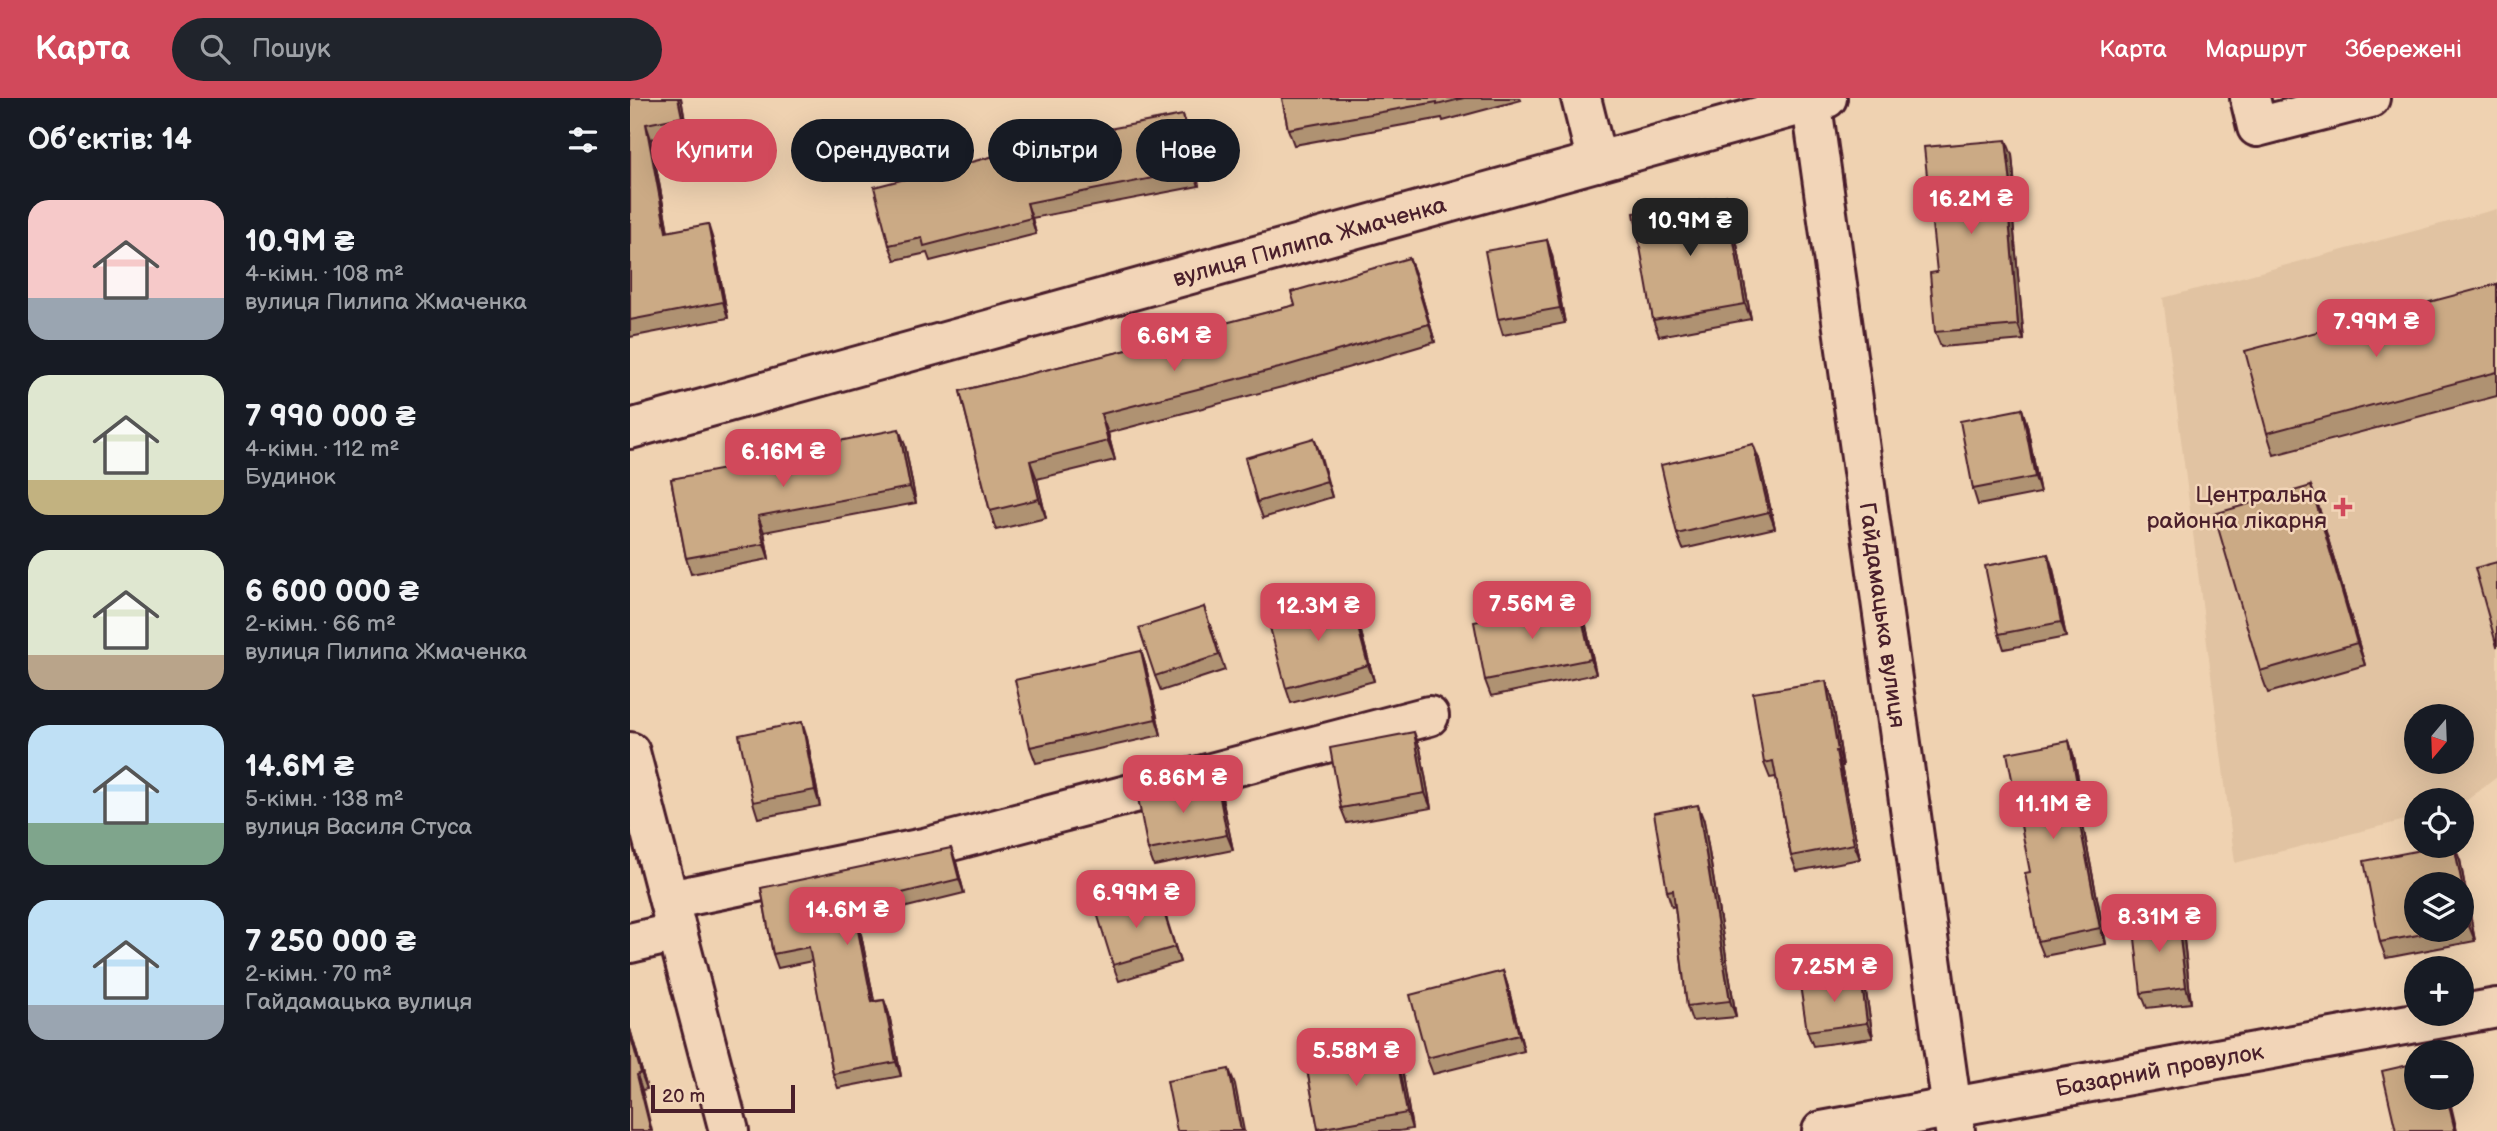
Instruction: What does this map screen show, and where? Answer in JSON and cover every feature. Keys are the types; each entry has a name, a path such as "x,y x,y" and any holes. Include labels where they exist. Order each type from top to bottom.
{"street":[{"path":"1581,98 1597,162"},
{"path":"2250,98 2257,127 2370,98"},
{"name":"вулиця Пилипа Жмаченка","path":"630,429 1817,100"},
{"name":"Гайдамацька вулиця","path":"1817,100 1954,1119"},
{"path":"630,943 673,916 1429,716"},
{"path":"630,752 729,1131"},
{"name":"Базарний провулок","path":"1822,1131 1954,1119 2497,1008"}],"shaded area":[{"name":"Центральна районна лікарня","path":"2497,209 2497,777 2474,795 2474,788 2404,788 2404,820 2235,863 2163,298"}],"building":[{"path":"630,98 678,98 682,117 651,119 651,123 646,124 651,151 651,182 657,182 666,232 708,224 723,302 630,320"},
{"path":"1282,98 1464,98 1437,105 1437,102 1288,129"},
{"path":"1183,115 1184,119 1162,119"},
{"path":"1136,124 1136,181 1027,203 1031,218 924,246 922,238 889,245 874,187 893,182 974,182 974,161 988,158 988,182 1122,182 1122,127"},
{"path":"2006,140 2012,194 2007,195 2018,325 1935,332 1930,273 1937,272 1924,147"},
{"path":"1726,196 1745,304 1653,320 1634,213"},
{"path":"1547,240 1560,308 1498,319 1485,251"},
{"path":"1409,258 1429,324 1279,368 1101,414 1108,441 1030,461 1039,499 990,511 960,391 1152,344 1295,305 1291,292"},
{"path":"2497,284 2497,372 2267,433 2245,351"},
{"path":"2022,409 2035,477 1973,489 1960,421"},
{"path":"899,429 910,487 758,516 764,544 686,558 671,479 805,454 804,448"},
{"path":"1314,438 1327,481 1257,502 1245,458"},
{"path":"1753,444 1769,512 1677,534 1661,465"},
{"path":"2311,486 2357,643 2260,671 2214,514"},
{"path":"2048,554 2061,622 1999,634 1985,566"},
{"path":"2497,562 2497,647 2475,568"},
{"path":"1350,598 1368,665 1286,688 1268,620"},
{"path":"1578,601 1591,659 1485,680 1474,622"},
{"path":"1204,607 1219,655 1155,676 1139,628"},
{"path":"1141,651 1156,719 1030,747 1015,680"},
{"path":"1826,681 1854,844 1791,856 1773,761 1764,763 1753,693"},
{"path":"802,722 815,790 753,802 739,735"},
{"path":"1414,732 1425,793 1341,808 1330,748"},
{"path":"2069,741 2082,809 2077,810 2100,928 2038,941 2025,873 2030,872 2007,753"},
{"path":"1216,777 1227,835 1148,850 1138,798"},
{"path":"1698,805 1730,1001 1687,1006 1673,890 1667,891 1654,813"},
{"path":"951,848 959,879 853,905 872,1002 884,1000 896,1062 833,1074 809,947 773,954 761,888"},
{"path":"2404,853 2404,858 2457,858 2460,872 2404,872 2404,938 2380,942 2364,861"},
{"path":"1158,894 1175,947 1113,965 1097,913"},
{"path":"2177,915 2186,987 2141,993 2133,920"},
{"path":"1503,971 1519,1035 1427,1058 1410,995"},
{"path":"1861,977 1867,1023 1807,1031 1800,985"},
{"path":"630,1034 641,1073 637,1075 651,1131 630,1131"},
{"path":"1395,1048 1407,1113 1318,1129 1306,1064"},
{"path":"2404,1066 2404,1110 2450,1110 2455,1131 2396,1131 2382,1071"},
{"path":"1229,1069 1241,1131 1177,1131 1167,1081"}],"place":[{"name":"Центральна районна лікарня","path":"2343,507"}]}
